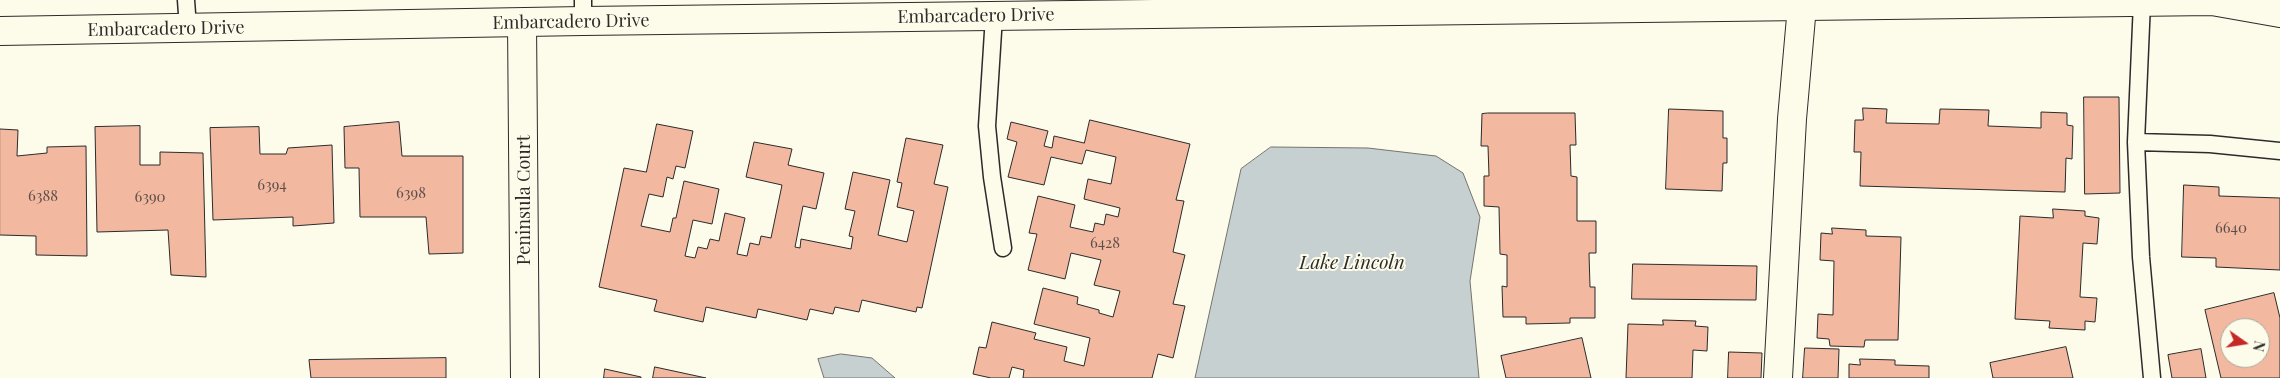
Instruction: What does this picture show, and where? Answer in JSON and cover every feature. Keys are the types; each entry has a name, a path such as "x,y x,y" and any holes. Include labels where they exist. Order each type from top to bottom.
{"street":[{"name":"Embarcadero Drive","path":"0,31 522,23 583,11 994,16 1071,7 1728,3 1802,6 1840,2 2142,2 2212,0 2280,13"},
{"path":"1778,378 1792,120 1802,6"},
{"name":"Peninsula Court","path":"522,23 525,378"}],"lane":[{"path":"186,0 188,28"},
{"path":"2142,2 2136,142 2141,257 2152,378"},
{"path":"994,16 987,126 992,177 1003,248"},
{"path":"2136,142 2210,144 2280,151"}],"water":[{"name":"Lake Lincoln","path":"1271,147 1368,148 1436,156 1463,173 1480,217 1470,281 1479,378 1195,378 1241,169"},
{"path":"841,354 872,358 895,378 824,378 818,359"}],"building":[{"path":"2084,97 2119,97 2120,193 2085,194"},
{"path":"1863,108 1887,109 1886,123 1939,124 1940,109 1989,110 1988,126 2041,128 2041,112 2067,113 2067,125 2073,126 2072,159 2066,158 2065,192 1860,186 1861,152 1854,152 1855,120 1863,120"},
{"path":"1669,109 1723,111 1723,138 1727,138 1727,163 1723,163 1722,191 1666,189"},
{"path":"1575,113 1576,145 1570,145 1571,176 1577,177 1577,221 1596,221 1596,253 1589,253 1590,287 1595,287 1595,318 1570,318 1570,323 1526,324 1526,317 1503,317 1502,286 1507,287 1507,255 1500,254 1499,207 1484,206 1484,176 1489,176 1488,146 1481,146 1482,114"},
{"path":"1090,120 1190,144 1176,200 1184,201 1173,252 1185,255 1173,304 1185,306 1173,358 1158,354 1152,378 1023,378 1024,370 1012,367 1009,378 991,378 973,374 979,347 986,348 992,322 1036,333 1034,339 1067,347 1064,361 1084,366 1090,338 1034,324 1043,288 1078,297 1077,304 1099,310 1099,313 1113,317 1120,291 1094,285 1101,260 1071,253 1065,279 1028,270 1037,234 1029,233 1038,196 1075,205 1070,227 1093,232 1095,223 1104,225 1106,214 1118,217 1120,208 1084,199 1088,179 1111,184 1116,157 1086,150 1082,164 1051,157 1044,185 1008,177 1017,142 1007,139 1011,122 1048,131 1044,146 1052,148 1054,136 1084,143"},
{"path":"399,122 402,156 463,156 463,253 429,254 426,217 360,217 359,168 345,168 344,127"},
{"path":"657,124 693,131 685,168 676,166 673,179 667,177 663,197 649,194 641,226 670,232 673,218 676,218 684,181 719,189 712,224 693,220 685,256 695,258 698,247 707,249 710,239 719,241 725,213 745,218 737,254 747,256 750,243 759,245 761,236 771,238 782,185 746,177 754,142 792,149 788,165 824,173 816,209 803,206 795,247 800,248 801,239 851,249 853,237 849,236 855,211 845,209 853,172 890,180 878,235 907,242 914,211 897,207 902,183 897,182 906,138 943,145 934,184 948,187 922,308 917,307 916,312 862,300 859,312 835,307 833,314 810,309 807,320 758,309 756,318 706,307 703,322 654,311 657,300 599,287 624,168 646,172"},
{"path":"140,126 140,165 160,165 160,152 203,153 206,277 171,275 168,230 97,232 95,127"},
{"path":"259,127 260,154 286,154 288,148 332,145 334,223 293,226 293,217 213,220 210,128"},
{"path":"0,129 18,130 17,156 47,153 47,147 86,146 87,256 36,255 36,236 0,235"},
{"path":"2184,185 2219,187 2219,196 2280,198 2280,270 2216,267 2216,258 2182,257"},
{"path":"2053,209 2085,211 2085,216 2099,218 2097,244 2083,243 2080,297 2097,298 2095,322 2085,321 2085,330 2049,328 2050,321 2015,319 2020,216 2053,218"},
{"path":"1832,228 1866,230 1866,236 1901,237 1898,340 1865,340 1864,347 1830,346 1829,339 1817,338 1818,314 1833,315 1834,261 1820,260 1821,233 1832,234"},
{"path":"1633,264 1757,266 1756,300 1632,299"},
{"path":"2274,293 2280,318 2280,378 2221,378 2205,310"},
{"path":"1663,320 1696,321 1695,326 1708,327 1707,351 1693,350 1692,378 1626,378 1628,324 1663,325"},
{"path":"1582,338 1591,378 1506,378 1501,356"},
{"path":"2066,347 2073,378 1993,378 1990,363"},
{"path":"1805,348 1839,349 1838,378 1803,378"},
{"path":"2201,349 2206,378 2172,378 2168,355"},
{"path":"1729,352 1762,353 1761,378 1728,378"},
{"path":"446,358 446,378 311,378 309,360"},
{"path":"1860,359 1895,360 1895,365 1929,366 1929,378 1849,378 1849,364 1860,365"},
{"path":"655,367 706,378 653,378"},
{"path":"605,369 641,377 641,378 604,378"}]}
